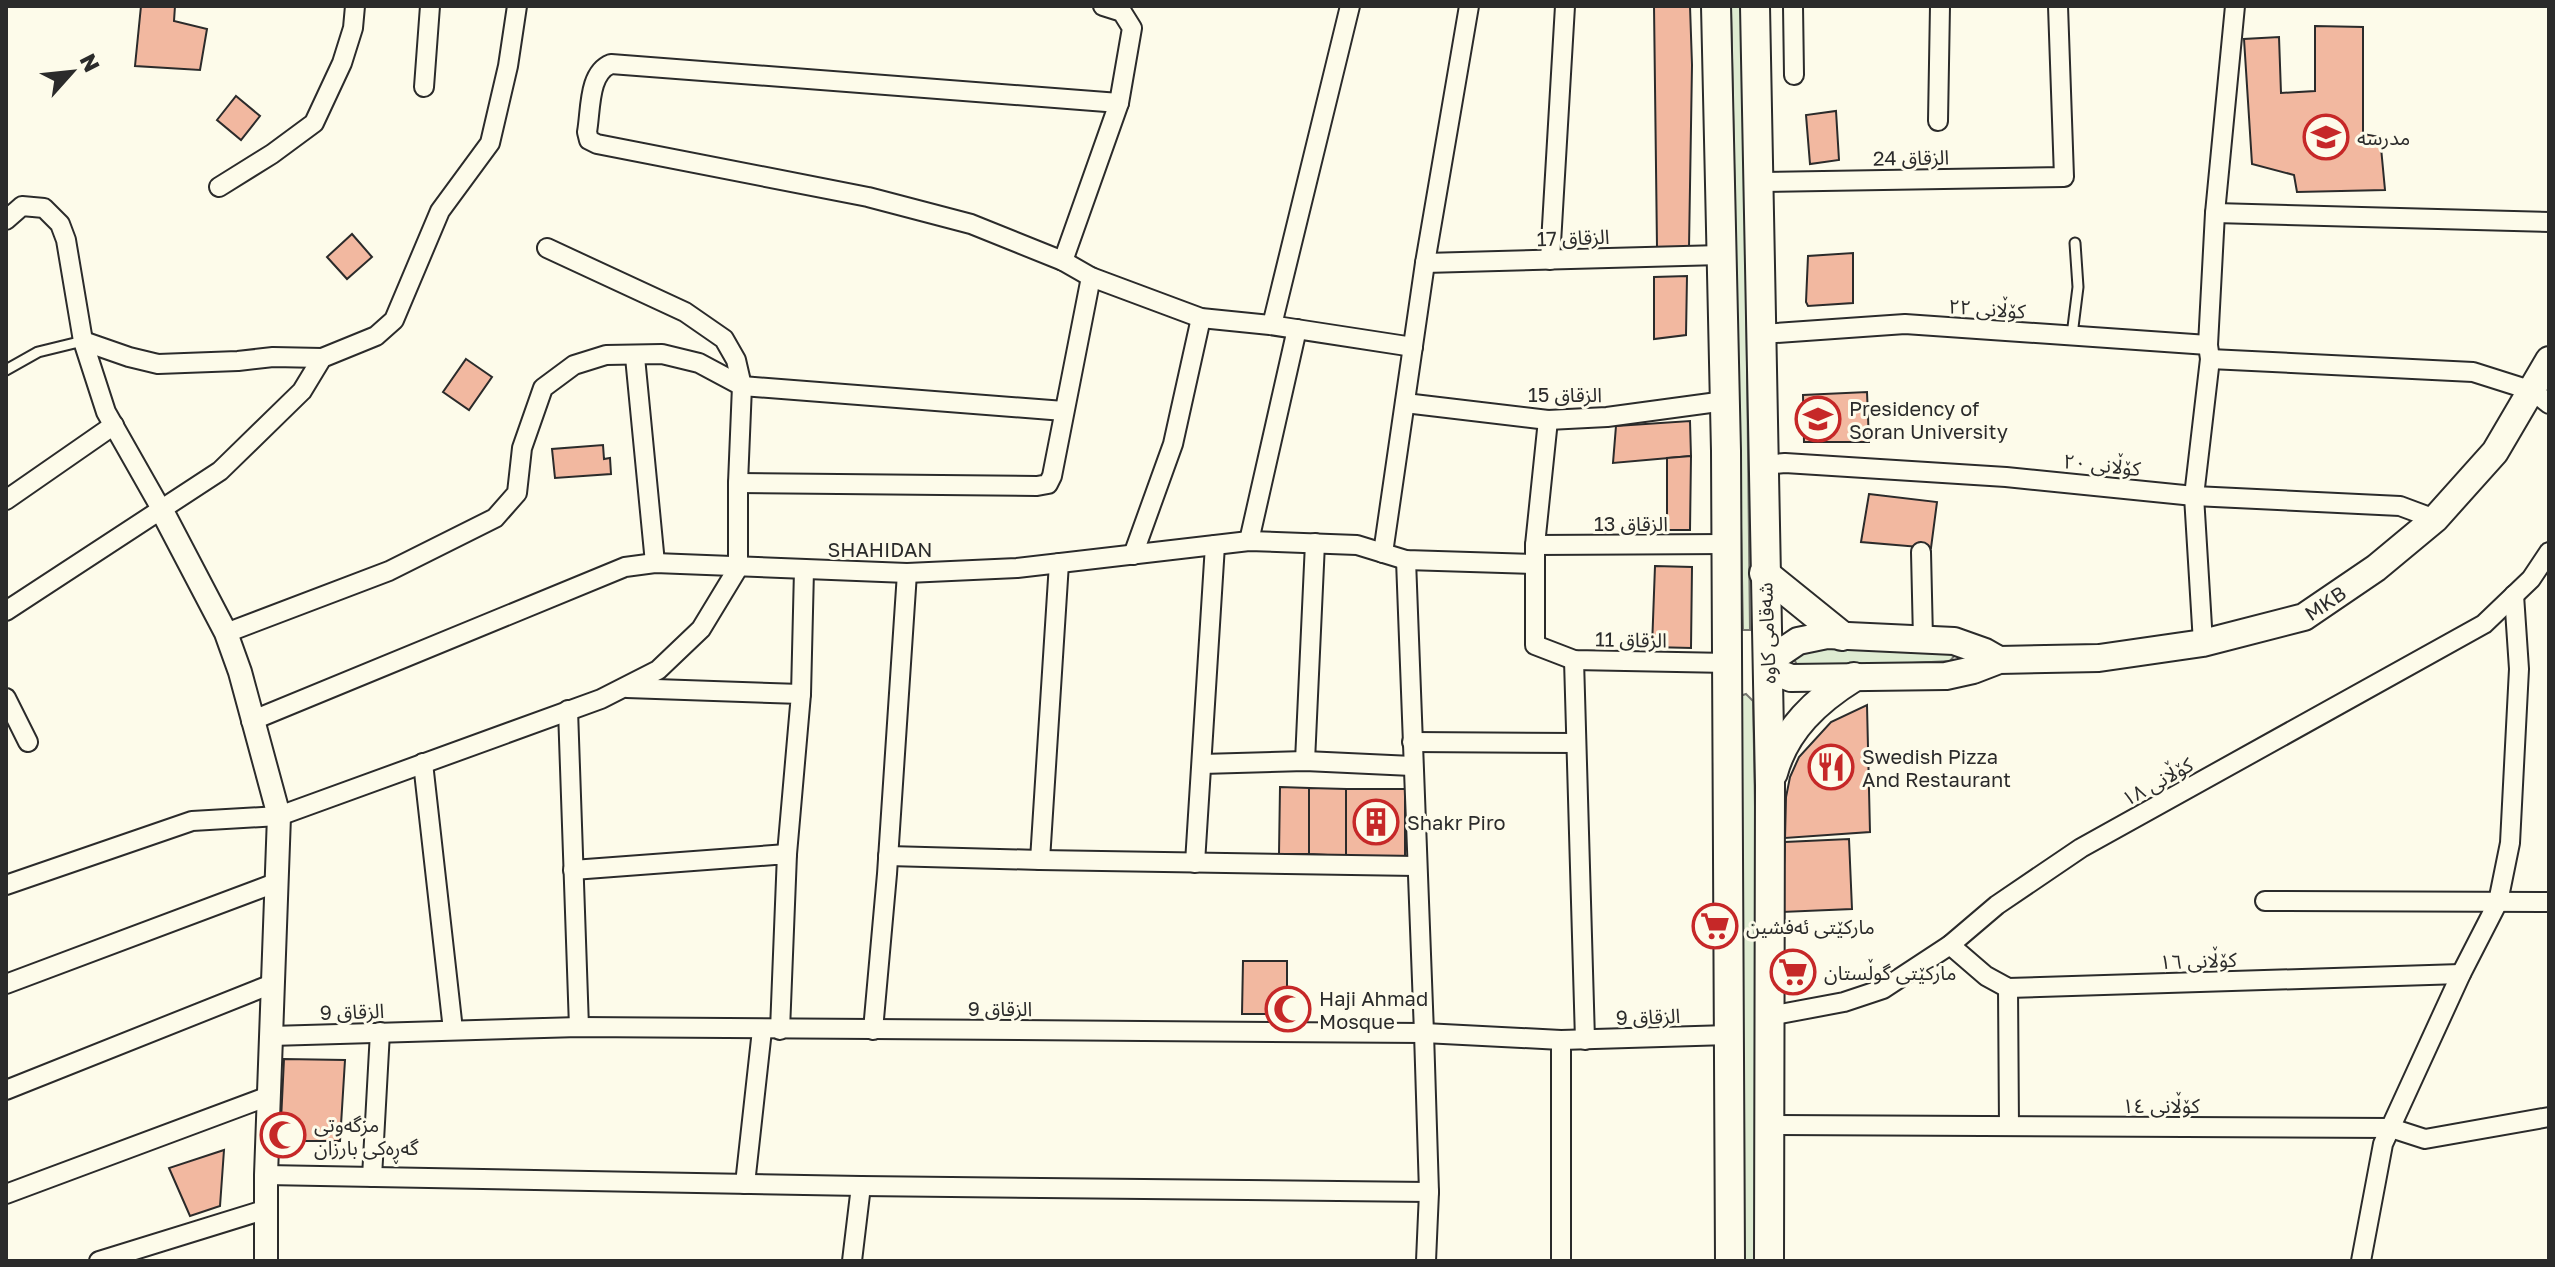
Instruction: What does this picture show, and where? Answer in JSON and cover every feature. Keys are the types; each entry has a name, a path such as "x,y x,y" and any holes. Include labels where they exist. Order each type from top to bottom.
{"main road":[{"name":"شەقامی کاوە","path":"1716,6 1727,544 1730,1261"},
{"name":"شەقامی کاوە","path":"1755,6 1770,785 1769,1261"},
{"name":"MKB","path":"1999,660 2099,658 2203,643 2304,617 2376,568 2435,519 2541,398 2549,360"},
{"path":"1764,573 1842,636"},
{"path":"1728,663 1767,662 1798,641 1827,635 1962,643 1999,660"},
{"path":"1767,662 1785,677 1854,677 1946,676 1999,660"},
{"path":"1770,785 1783,746 1802,718 1826,695 1854,677"}],"street":[{"path":"219,187 314,123 342,63 353,28 355,6"},
{"path":"424,87 430,6"},
{"path":"83,341 158,364 273,357 322,358 376,336 394,320 440,211 490,143 508,66 517,6"},
{"path":"1063,261 1119,103 1132,28 1122,12 1103,6"},
{"path":"1272,325 1350,6"},
{"path":"1383,553 1425,263 1469,6"},
{"path":"1550,260 1565,6"},
{"path":"1793,6 1794,75"},
{"path":"1938,121 1940,6"},
{"name":"الزقاق 24","path":"1759,182 2064,177 2058,6"},
{"path":"2203,643 2194,496 2209,352 2215,213 2235,6"},
{"path":"1119,103 611,64 602,68 596,77 587,132 589,140 597,144 868,197 971,224 1063,261 1091,277 1201,318 1272,325 1413,347"},
{"path":"6,220 22,206 44,208 60,224 66,240 83,341 106,412 226,633 240,672 279,816 266,1175 266,1261"},
{"path":"2215,213 2549,222"},
{"path":"6,885 192,821 279,816 601,699 658,670 701,629 738,568 742,386 736,360 724,339 685,312 547,248"},
{"name":"الزقاق 17","path":"1425,263 1721,255"},
{"path":"738,483 1048,484 1091,277"},
{"path":"1133,555 1173,444 1201,318"},
{"name":"کۆڵانی ٢٢","path":"1762,334 1905,324 2072,337 2209,352 2473,372 2541,398"},
{"path":"1249,541 1297,329"},
{"path":"226,633 389,571 495,518 517,493 522,448 543,388 574,365 606,355 635,357 662,354 699,363 742,386 1064,411"},
{"path":"635,357 655,563"},
{"path":"6,611 220,471 302,391 322,358"},
{"name":"الزقاق 15","path":"1405,403 1548,420 1607,417 1725,401"},
{"path":"1535,554 1548,420"},
{"path":"6,500 114,425"},
{"name":"کۆڵانی ٢٠","path":"1763,465 1785,463 2006,477 2194,496 2400,506 2435,519"},
{"name":"SHAHIDAN","path":"251,721 625,567 655,563 907,573 1059,563 1249,541 1357,545 1406,560 1535,554"},
{"path":"1305,761 1315,543"},
{"name":"الزقاق 13","path":"1535,554 1727,544"},
{"path":"1195,863 1215,545"},
{"path":"1921,552 1923,639"},
{"name":"کۆڵانی ١٨","path":"1769,1016 1844,1002 1883,989 1950,945 1997,905 2081,848 2484,624 2531,579 2549,552"},
{"name":"الزقاق 11","path":"1535,554 1535,645 1574,660 1728,663"},
{"path":"1406,560 1429,1192 1426,1261"},
{"path":"1040,860 1059,563"},
{"path":"745,1184 771,1030 801,694 804,570"},
{"path":"873,1030 907,573"},
{"path":"2361,1261 2383,1144 2461,974 2498,902 2510,843 2519,669 2514,595"},
{"path":"1574,660 1585,1040"},
{"path":"624,688 801,694"},
{"path":"6,698 28,742"},
{"path":"568,710 579,1027"},
{"path":"1412,742 1576,743"},
{"path":"1202,764 1305,761 1412,766"},
{"path":"423,763 453,1030"},
{"path":"573,870 787,854"},
{"path":"888,856 1416,866"},
{"path":"6,984 278,882"},
{"path":"2265,901 2549,902"},
{"path":"1950,945 1986,976 2008,988 2009,1126"},
{"name":"کۆڵانی ١٦","path":"2008,988 2461,974"},
{"path":"6,1090 272,984"},
{"name":"الزقاق 9","path":"271,1036 579,1027 1424,1033 1561,1040 1729,1035"},
{"path":"372,1177 380,1032"},
{"path":"1561,1040 1561,1261"},
{"path":"6,1194 269,1096"},
{"name":"کۆڵانی ١٤","path":"1769,1125 2391,1128 2425,1139 2549,1117"},
{"path":"266,1175 1429,1192"},
{"path":"852,1261 861,1186"},
{"path":"99,1261 267,1209"}],"lane":[{"path":"2072,337 2078,287 2075,243"},
{"path":"6,370 38,352 83,341"}],"green space":[{"path":"1731,6 1743,6 1750,630 1743,630"},
{"path":"1808,647 1956,654 1950,661 1799,669 1793,657"},
{"path":"1746,694 1753,701 1758,1051 1757,1261 1742,1261 1740,696"}],"building":[{"path":"141,6 175,6 174,21 207,29 200,70 135,66"},
{"path":"1654,6 1690,6 1689,248 1657,247"},
{"path":"2315,26 2363,27 2363,134 2380,137 2385,190 2297,192 2294,175 2252,164 2244,39 2279,37 2281,93 2315,91"},
{"path":"236,96 260,116 241,140 217,120"},
{"path":"1836,111 1839,160 1810,164 1806,115"},
{"path":"352,234 372,257 347,279 327,257"},
{"path":"1853,253 1853,303 1808,306 1808,256"},
{"path":"1687,276 1686,335 1654,339 1654,277"},
{"path":"466,359 492,377 469,410 443,392"},
{"path":"1867,392 1869,442 1804,442 1803,395"},
{"path":"1690,421 1691,456 1613,463 1616,426"},
{"path":"603,445 604,459 610,458 611,474 555,478 552,449"},
{"path":"1691,456 1690,530 1667,530 1667,458"},
{"path":"1869,494 1937,502 1931,548 1861,542"},
{"path":"1655,566 1692,567 1691,648 1652,647"},
{"name":"Swedish Pizza And Restaurant","path":"1867,705 1870,832 1785,838 1786,797 1799,757 1831,722"},
{"path":"1280,787 1309,788 1309,854 1279,854"},
{"path":"1309,788 1346,789 1346,856 1309,854"},
{"name":"Shakr Piro","path":"1346,789 1405,789 1405,856 1346,856"},
{"path":"1849,839 1852,909 1782,912 1785,842"},
{"path":"1243,961 1287,961 1287,1014 1242,1014"},
{"path":"284,1059 345,1060 340,1141 280,1141"},
{"path":"224,1150 220,1206 190,1216 169,1168"}],"place":[{"name":"مدرسە","path":"2326,137"},
{"name":"Presidency of Soran University","path":"1818,419"},
{"name":"Swedish Pizza And Restaurant","path":"1831,767"},
{"name":"Shakr Piro","path":"1376,822"},
{"name":"مارکێتی ئەفشین","path":"1715,926"},
{"name":"مارکێتی گوڵستان","path":"1793,972"},
{"name":"Haji Ahmad Mosque","path":"1288,1009"},
{"name":"مزگەوتی گەڕەکی بارزان","path":"283,1135"}]}
